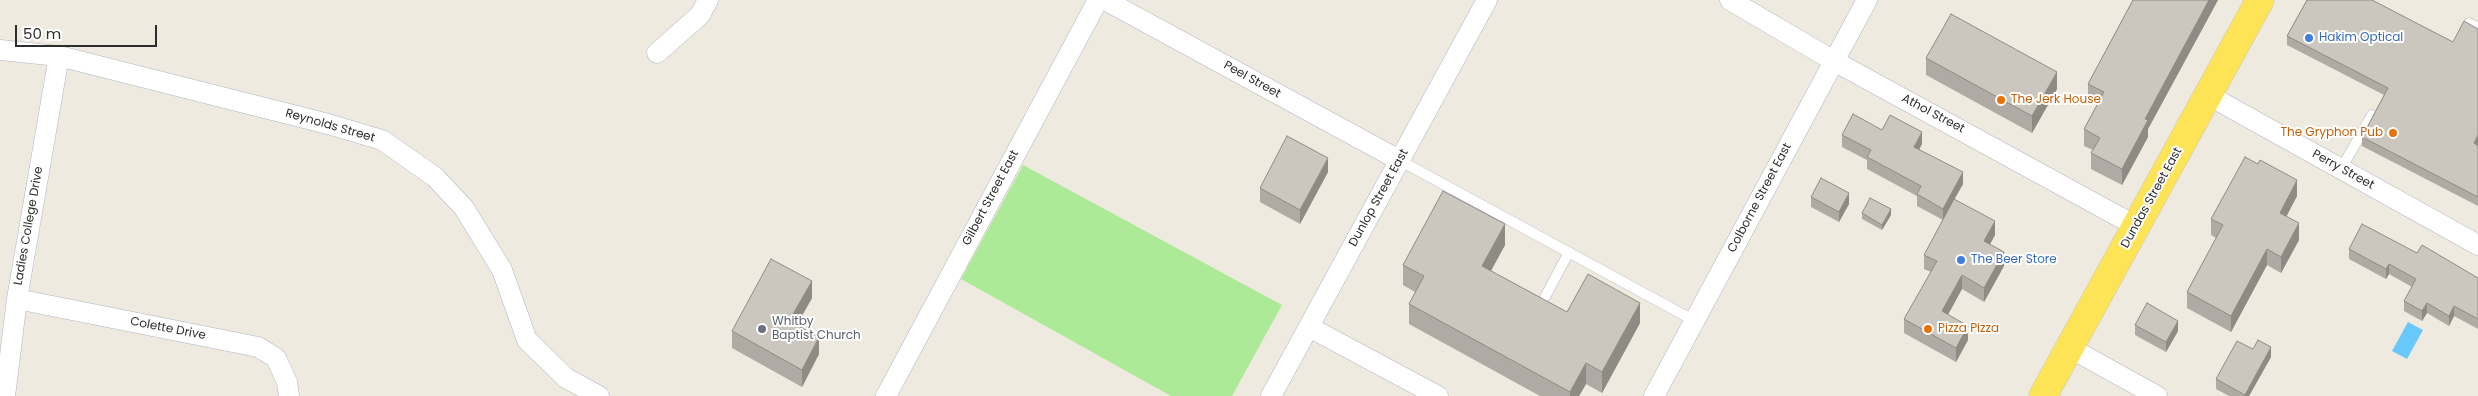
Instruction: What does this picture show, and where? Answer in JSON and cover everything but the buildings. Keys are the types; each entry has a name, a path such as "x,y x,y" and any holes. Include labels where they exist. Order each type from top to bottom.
{"main road":[{"name":"Dundas Street East","path":"2043,396 2260,0"}],"street":[{"path":"657,53 700,15 708,0"},
{"name":"Gilbert Street East","path":"886,396 1098,0"},
{"name":"Peel Street","path":"1105,0 1400,160"},
{"name":"Dunlop Street East","path":"1271,396 1487,0"},
{"name":"Athol Street","path":"1730,0 1834,60 2136,226"},
{"name":"Colborne Street East","path":"1654,396 1693,320 1867,0"},
{"name":"Reynolds Street","path":"0,50 59,56 319,121 382,140 435,177 464,208 502,270 527,340 566,378 599,396"},
{"name":"Ladies College Drive","path":"5,396 17,299 59,56"},
{"name":"Perry Street","path":"2208,95 2478,245"},
{"name":"Colette Drive","path":"17,299 258,347 276,358 287,382 289,396"},
{"path":"1309,327 1438,396"},
{"path":"2070,348 2157,396"}],"lane":[{"path":"2341,169 2372,115"},
{"path":"1400,160 1693,320"},
{"path":"1544,297 1569,252"}],"green space":[{"path":"1023,165 1282,305 1232,396 1171,396 961,279"}],"water":[{"path":"2408,322 2423,330 2407,359 2392,351"}],"place":[{"name":"Hakim Optical","path":"2309,38"},
{"name":"The Jerk House","path":"2001,100"},
{"name":"The Gryphon Pub","path":"2393,133"},
{"name":"The Beer Store","path":"1961,260"},
{"name":"Whitby Baptist Church","path":"762,329"},
{"name":"Pizza Pizza","path":"1928,329"}]}
